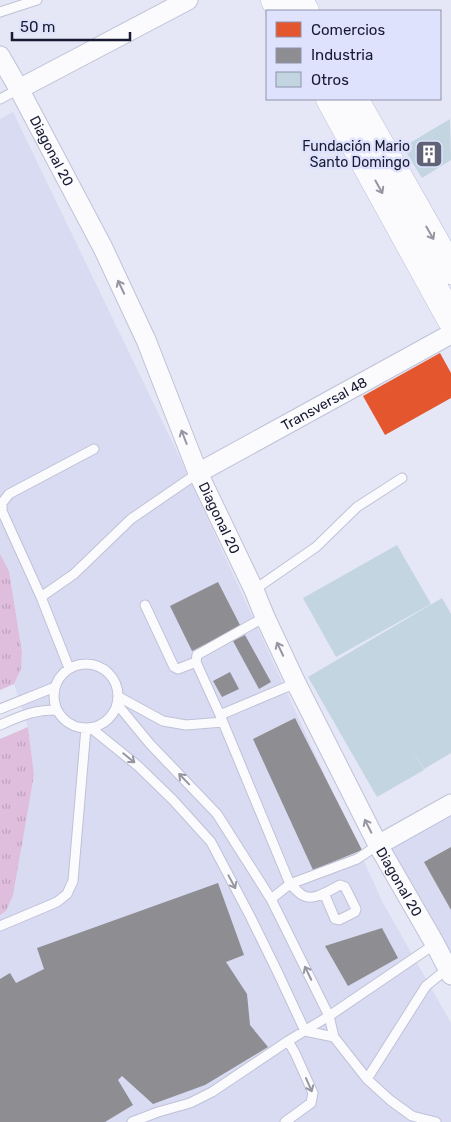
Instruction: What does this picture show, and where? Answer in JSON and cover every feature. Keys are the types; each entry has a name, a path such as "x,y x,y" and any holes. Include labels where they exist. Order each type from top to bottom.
{"main road":[{"path":"331,100 451,319"},
{"path":"355,100 451,270"}],"street":[{"path":"19,89 188,0"},
{"name":"Diagonal 20","path":"0,56 103,248 146,340 198,473 296,683 378,846 435,944 449,972"},
{"name":"Transversal 48","path":"198,473 451,334"},
{"path":"378,846 451,804"}],"lane":[{"path":"0,12 37,0"},
{"path":"0,99 19,89"},
{"path":"69,668 41,597 2,511 1,502 9,494 94,449"},
{"path":"41,597 74,574 131,519 198,473"},
{"path":"254,590 316,547 357,507 402,478"},
{"path":"145,605 174,667 178,669 196,662"},
{"path":"265,618 197,655 196,662 222,718 290,884 304,897 324,893"},
{"path":"89,663 102,668 113,677 116,683 118,701 115,711 98,726 88,728 73,726 66,722 56,710 54,702 55,687 60,676 69,668 89,663"},
{"path":"118,701 163,721 186,724 222,718 296,683"},
{"path":"0,709 55,687"},
{"path":"118,701 150,744 217,814 271,899 330,1016 334,1037 367,1079 390,1100 412,1116 436,1122"},
{"path":"0,725 31,712 56,710"},
{"path":"0,926 57,902 67,894 73,881 88,728"},
{"path":"88,728 138,766 173,800 211,842 278,971 305,1031"},
{"path":"271,899 290,884 357,859 378,846"},
{"path":"132,1122 190,1103 212,1092 288,1041 330,1016 435,944"},
{"path":"367,1079 426,986 449,972"},
{"path":"305,1031 334,1037"},
{"path":"285,1122 311,1103 313,1093 288,1041"},
{"path":"403,1122 412,1116"}],"shaded area":[{"path":"13,112 179,456 383,903 451,1023 451,1122 0,1122 0,915 6,911 34,775 28,727 14,684 21,669 22,652 9,571 0,554 0,119"},
{"path":"451,815 451,977 384,850"}],"green space":[{"path":"0,554 9,571 22,652 21,669 14,684 0,690"},
{"path":"28,727 34,775 13,895 6,911 0,915 0,739"}],"building: Comercios":[{"path":"440,353 451,373 451,398 385,435 363,396"}],"building: Industria":[{"path":"218,582 241,627 192,651 170,606"},
{"path":"245,635 271,682 259,689 233,641"},
{"path":"230,672 239,689 222,697 213,681"},
{"path":"295,718 362,850 313,870 253,739"},
{"path":"451,847 451,910 424,862"},
{"path":"218,883 244,955 226,962 247,994 250,1025 268,1047 205,1085 153,1104 122,1076 118,1080 133,1105 105,1122 0,1122 0,979 10,973 16,983 44,969 37,948"},
{"path":"382,928 398,958 348,986 325,946"}],"building: Otros":[{"name":"Fundación Mario Santo Domingo","path":"450,119 451,160 422,178 403,147"},
{"path":"397,545 431,604 336,657 303,598"},
{"path":"442,598 451,614 451,753 424,769 410,746 424,770 377,797 308,677"}],"place":[{"name":"Fundación Mario Santo Domingo","path":"429,154"}]}
